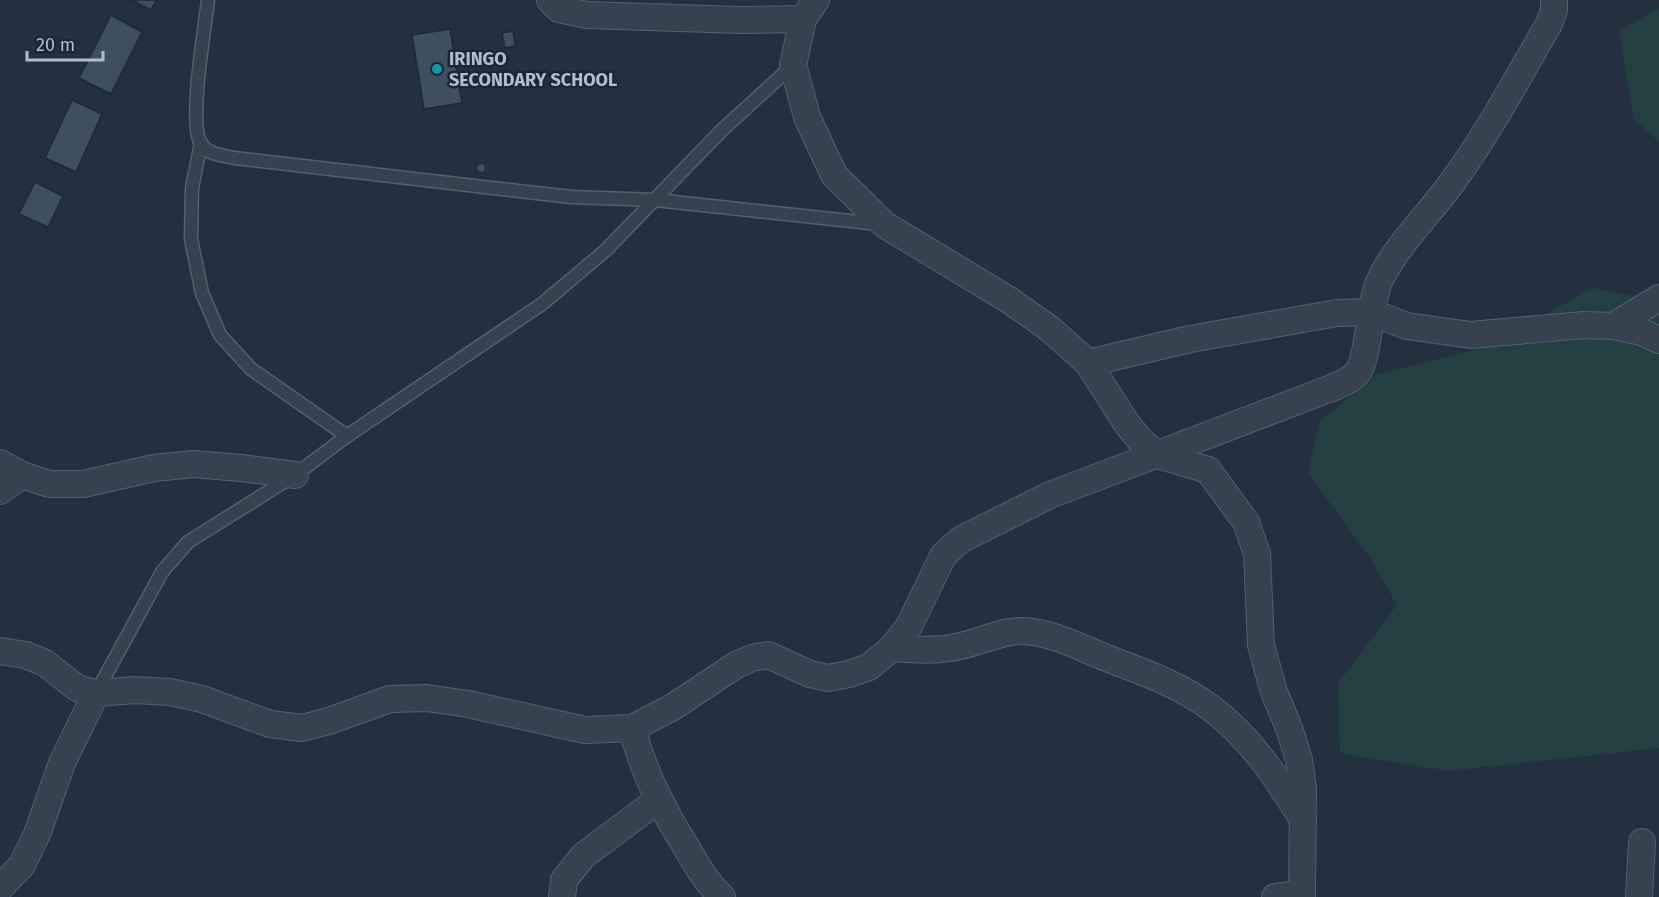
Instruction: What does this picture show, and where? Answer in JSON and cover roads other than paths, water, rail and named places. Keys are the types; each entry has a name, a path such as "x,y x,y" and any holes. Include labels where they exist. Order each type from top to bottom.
{"street":[{"path":"550,0 559,9 587,15 699,20 809,9 793,65 807,117 834,175 885,225 1009,300 1050,329 1088,363 1127,424 1141,441 1158,454 1208,470 1246,522 1257,554 1261,645 1274,692 1299,760 1304,820 1302,895 1275,897"},
{"path":"0,651 26,655 45,663 77,688 96,693 135,690 170,692 211,702 270,724 302,728 329,721 390,699 427,698 468,704 585,730 632,728 673,707 736,665 752,658 768,655 810,674 828,678 868,667 892,648 909,626 944,556 952,547 1050,495 1329,389 1351,378 1361,365 1370,312 1380,279 1456,177 1549,24 1558,3"},
{"path":"1613,326 1659,298"},
{"path":"1088,363 1190,339 1337,314 1370,312 1407,326 1471,335 1584,326 1613,326 1642,332 1659,340"},
{"path":"0,463 22,475 49,484 84,484 154,468 193,464 295,475"},
{"path":"0,491 22,475"},
{"path":"892,648 936,651 1019,631 1046,634 1140,671 1178,688 1211,708 1240,734 1270,767 1304,820"},
{"path":"0,888 22,865 27,855 37,834 62,762 96,693"},
{"path":"632,728 640,759 658,800 708,884 722,897"},
{"path":"562,897 564,880 584,856 658,800"},
{"path":"1639,897 1642,842"}],"lane":[{"path":"208,0 196,108 197,130 201,143 211,153 234,158 571,197 656,200 885,225"},
{"path":"96,693 162,572 188,542 295,475 347,436 542,304 606,250 721,130 793,65"},
{"path":"201,143 192,188 191,239 202,293 220,335 251,369 347,436"}],"place":[{"name":"IRINGO SECONDARY SCHOOL","path":"437,69"}]}
